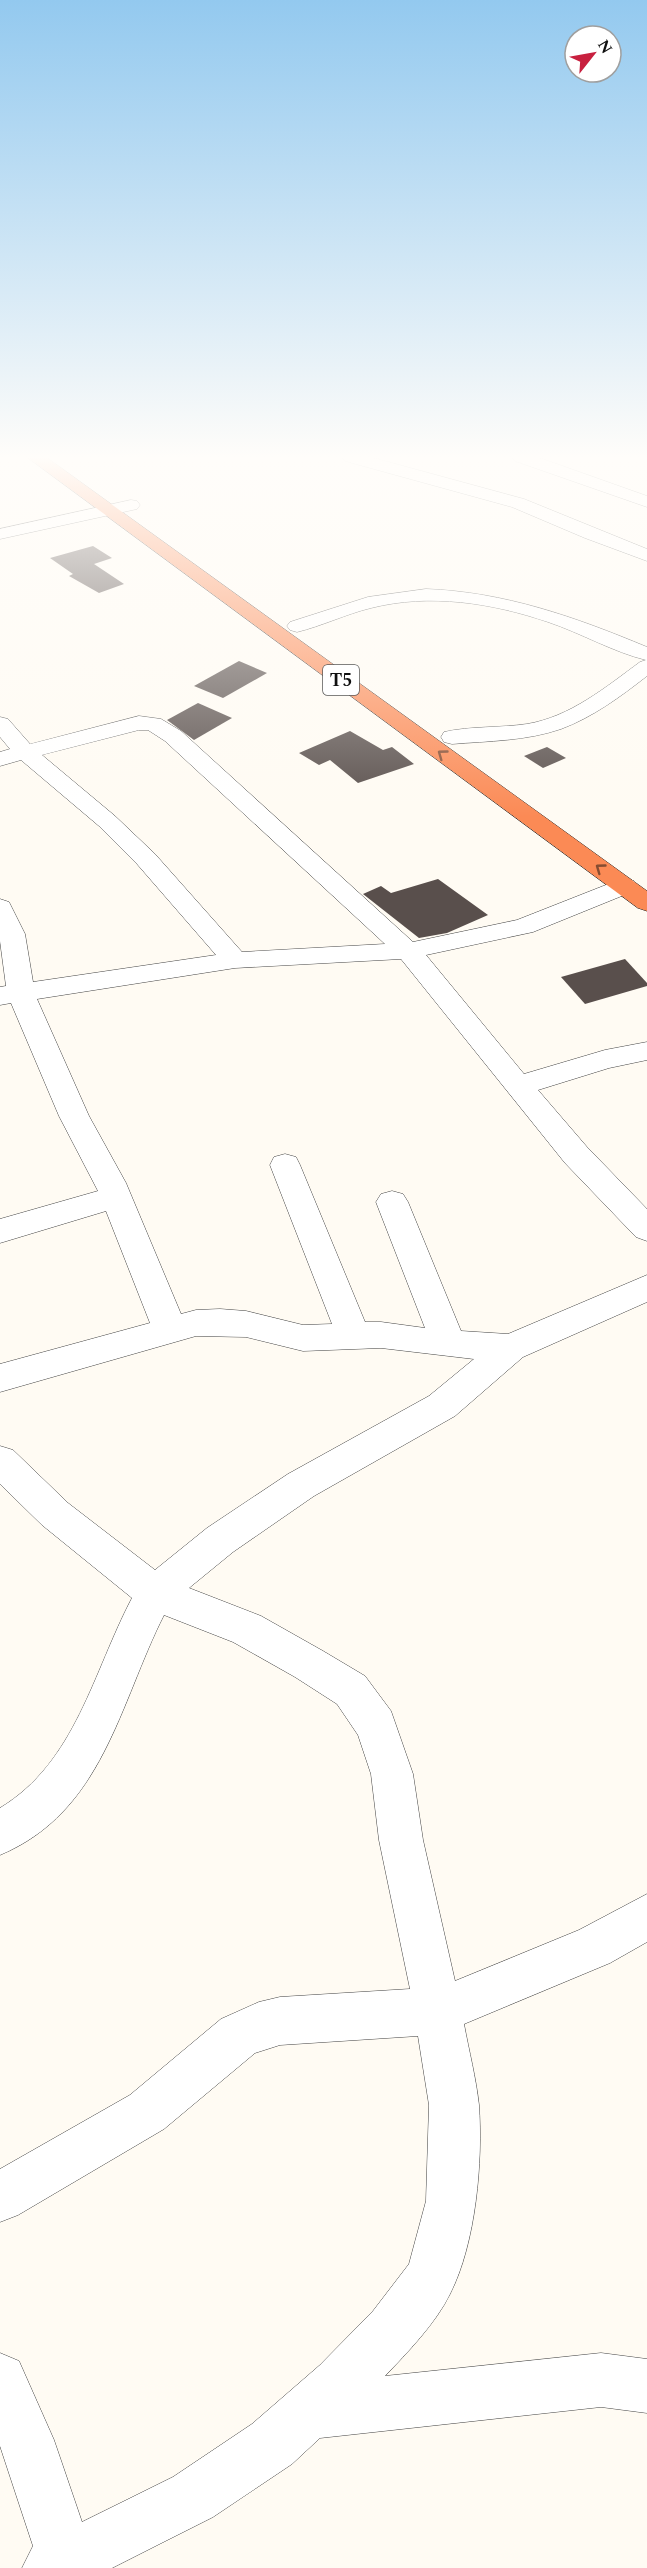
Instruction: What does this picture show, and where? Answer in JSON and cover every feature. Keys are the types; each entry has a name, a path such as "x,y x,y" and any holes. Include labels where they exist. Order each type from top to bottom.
{"highway":[{"name":"T5","path":"202,577 636,882"},
{"name":"T5","path":"230,577 452,737 636,882 647,903"}],"street":[{"path":"297,626 392,598 458,597 482,599 543,613 647,654"},
{"path":"452,737 528,730 551,725 611,693 647,666"},
{"path":"0,759 139,723 159,727 192,752 408,951 576,1155 647,1229"},
{"path":"0,724 25,752 107,821 146,859 235,960"},
{"path":"10,994 235,960 408,951 524,926 636,882"},
{"path":"0,908 12,934 10,994 116,1197 170,1329"},
{"path":"518,1086 605,1059 647,1051"},
{"path":"285,1165 354,1337"},
{"path":"0,1231 116,1197"},
{"path":"392,1202 449,1344"},
{"path":"0,1833 32,1813 66,1778 94,1732 135,1632 155,1593 220,1540 301,1485 442,1406 511,1348 647,1288"},
{"path":"0,1378 196,1323 246,1324 303,1338 381,1335 449,1344 511,1348"},
{"path":"0,2380 26,2440 59,2565 193,2497 272,2444 307,2412 392,2330 431,2277 452,2201 454,2105 438,2011 400,1840 392,1774 376,1725 351,1690 309,1664 247,1629 155,1593 5,1472"},
{"path":"0,2197 147,2112 238,2036 259,2026 280,2021 438,2011 594,1947 647,1917"},
{"path":"307,2412 601,2380 647,2386"}],"building":[{"path":"70,577 113,577 124,584 99,593"},
{"path":"239,661 267,673 223,698 194,686"},
{"path":"198,703 232,718 194,740 167,720"},
{"path":"350,731 383,750 392,747 414,764 358,783 330,760 319,765 299,753"},
{"path":"547,747 566,758 543,768 524,756"},
{"path":"438,879 488,915 447,933 419,938 363,894 381,886 391,893"},
{"path":"625,959 647,983 647,986 585,1004 561,977"}]}
